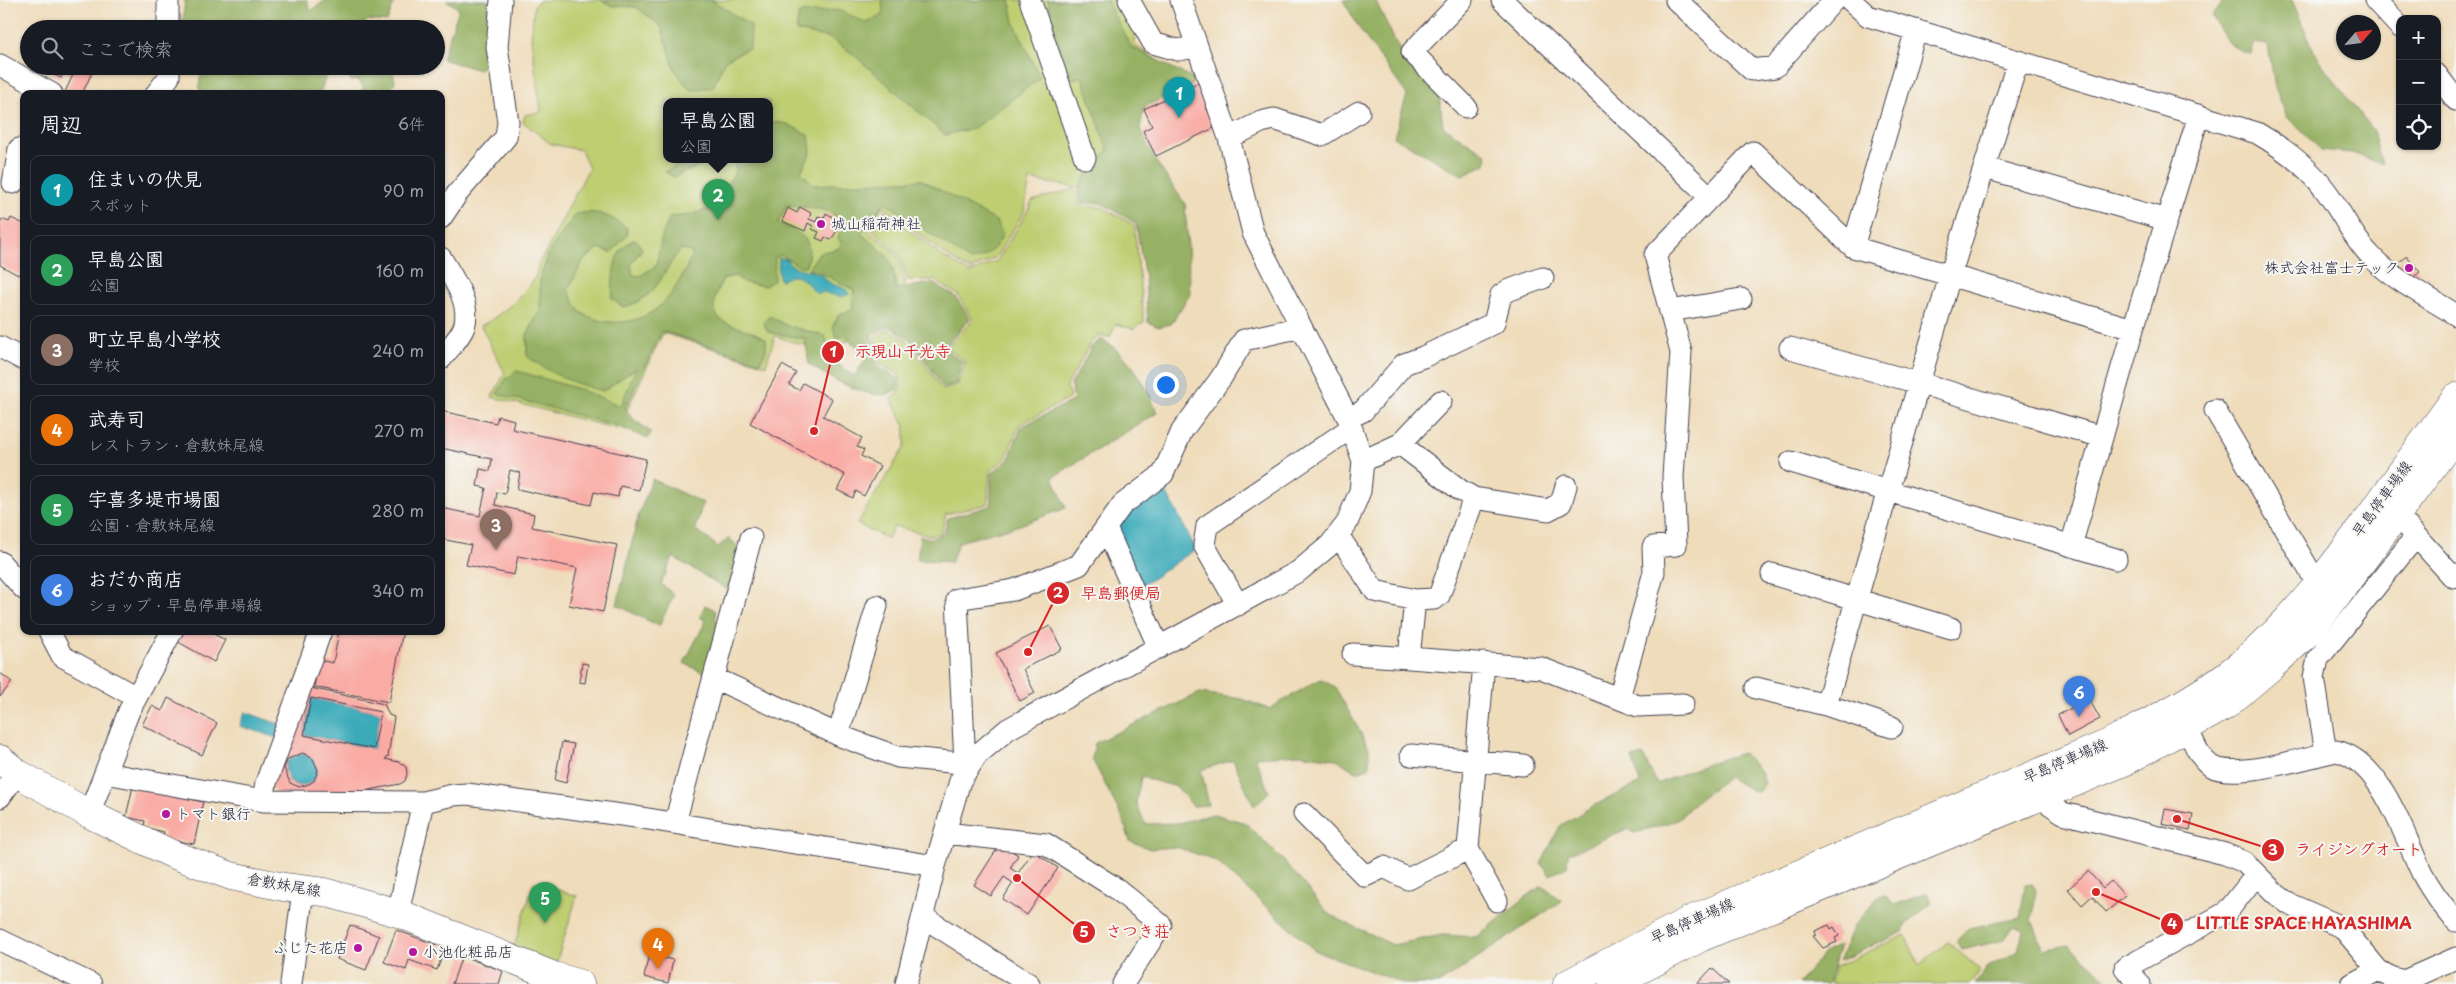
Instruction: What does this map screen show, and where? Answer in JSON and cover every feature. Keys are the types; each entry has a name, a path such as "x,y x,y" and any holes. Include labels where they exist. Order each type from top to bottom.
{"main road":[{"name":"早島停車場線","path":"1613,984 1702,937 2035,786 2206,690 2242,663 2268,639 2318,585 2456,397"},
{"name":"早島停車場線","path":"1567,984 1688,922 2035,786 2126,761 2225,706 2311,630 2456,435"},
{"name":"倉敷妹尾線","path":"8,766 89,814 172,854 230,876 324,892 398,913 554,976 580,984"}],"street":[{"path":"168,0 168,20"},
{"path":"445,212 457,194 506,137 508,122 497,47 502,0"},
{"path":"1030,0 1085,158"},
{"path":"1129,0 1153,43 1177,50 1197,47"},
{"path":"906,984 935,866 960,781 968,764 977,754 1008,729 1299,571 1330,545 1338,535 1347,523 1360,491 1363,461 1350,423 1254,233 1229,138 1182,0"},
{"path":"1462,0 1412,52 1466,107"},
{"path":"1502,0 1709,196"},
{"path":"1676,0 1752,70 1775,67 1834,0"},
{"path":"1850,0 1868,16 2257,133 2281,146 2304,166 2325,190 2368,253 2383,269 2456,315"},
{"path":"2375,0 2396,23"},
{"path":"1853,247 1916,30"},
{"path":"1826,705 1950,276 2018,61"},
{"path":"0,65 45,90"},
{"path":"159,90 169,75"},
{"path":"2441,80 2456,100"},
{"path":"1229,138 1261,122 1274,119 1322,135 1359,112"},
{"path":"2071,546 2133,329 2199,116"},
{"path":"12,186 20,149"},
{"path":"1619,698 1654,572 1653,547 1676,545 1673,477 1681,352 1655,255 1709,196 1753,152 1853,247 2133,329"},
{"path":"1984,168 2167,220"},
{"path":"445,265 462,296 466,316 464,329 445,354"},
{"path":"1238,605 1204,545 1206,526 1350,423 1363,412 1404,364 1423,357 1494,322 1501,295 1543,278"},
{"path":"1670,311 1741,299"},
{"path":"968,764 957,599 1014,590 1079,565 1122,505 1163,474 1182,431 1221,378 1244,340 1301,327"},
{"path":"0,346 20,358"},
{"path":"1790,348 1920,382 2102,437"},
{"path":"1363,461 1400,444 1440,401"},
{"path":"2215,410 2318,585"},
{"path":"1400,444 1460,490 1474,498 1548,510 1561,503 1566,486"},
{"path":"1792,462 2116,558"},
{"path":"1338,535 1375,591 1415,600 1434,599 1439,596 1474,498"},
{"path":"2397,514 2453,577 2456,574"},
{"path":"1106,528 1159,648"},
{"path":"2326,754 2314,677 2318,659 2416,536"},
{"path":"675,823 751,538"},
{"path":"0,562 20,584"},
{"path":"1772,574 1951,628"},
{"path":"1409,658 1415,600"},
{"path":"838,735 877,606"},
{"path":"50,635 62,656 136,697"},
{"path":"89,814 136,697 170,635"},
{"path":"263,801 266,783 320,635"},
{"path":"1352,654 1542,668 1638,706 1683,704"},
{"path":"1484,664 1468,849 1497,901"},
{"path":"714,678 838,735 898,757 968,764"},
{"path":"1756,688 1826,705 1892,727"},
{"path":"2187,727 2200,756 2211,766 2226,771 2246,771 2336,751 2350,754 2364,766 2393,806 2423,875 2441,903 2456,921"},
{"path":"1411,755 1523,765"},
{"path":"0,797 8,766"},
{"path":"105,773 263,801 423,802 453,795 467,794 675,823 935,866"},
{"path":"2035,786 2063,813 2225,854 2244,862 2289,904 2342,927 2378,970 2392,978 2404,981 2456,958"},
{"path":"398,913 423,802"},
{"path":"1304,814 1365,876 1384,866 1408,879 1468,849"},
{"path":"944,834 1046,844 1117,889 1161,925 1123,984"},
{"path":"2140,984 2125,968 2227,912 2256,875"},
{"path":"291,984 304,890"},
{"path":"922,918 1029,984"},
{"path":"0,940 60,978 91,984"},
{"path":"2352,984 2378,970"}],"green space":[{"path":"185,0 307,0 310,11 326,0 395,0 388,20 183,20"},
{"path":"446,0 488,0 492,56 479,70 445,60 445,50 459,9"},
{"path":"541,0 1135,0 1134,45 1163,64 1141,105 1109,187 1074,187 1030,180 1024,212 995,258 970,270 944,254 883,206 867,229 895,254 905,279 904,291 888,314 862,333 848,341 834,345 817,347 775,336 766,365 663,333 618,429 492,397 505,373 481,326 510,306 523,294 534,279 539,262 589,168 581,150 551,144 523,122 525,115 541,112 531,38 534,5"},
{"path":"601,0 712,0 751,26 750,48 725,60 713,87 690,90 675,70 661,26 636,7 612,6"},
{"path":"882,0 1010,0 1014,22 1040,78 974,128 945,135 853,54 830,38 796,31 799,13 839,10 867,23 883,15"},
{"path":"1048,0 1106,0 1131,47 1198,81 1144,107 1140,129 1155,160 1185,204 1190,294 1171,324 1158,327 1148,322 1145,278 1136,223 1101,203 1082,203 1078,190 1088,173 1108,150 1082,77 1070,79 1062,62"},
{"path":"1343,0 1375,0 1404,59 1439,95 1443,126 1487,155 1486,164 1462,175 1394,137 1407,95 1361,31"},
{"path":"2228,0 2292,0 2316,56 2373,131 2382,164 2352,153 2321,150 2287,117 2275,87 2268,45 2254,43 2251,54 2237,49 2227,41 2212,16 2221,4"},
{"path":"201,75 326,75 321,90 200,90"},
{"path":"347,75 394,75 395,82 390,90 362,90 364,89 359,80 351,81"},
{"path":"773,122 787,124 809,135 811,152 801,172 814,185 922,180 996,221 1003,234 997,244 990,252 970,261 885,202 861,234 887,256 893,269 896,289 932,283 955,296 970,319 944,348 962,362 956,383 944,388 911,340 889,326 871,335 878,367 898,378 898,388 888,394 879,395 846,385 809,364 805,339 768,332 763,322 770,316 785,325 825,336 832,360 854,376 868,356 844,336 837,339 833,326 839,314 852,310 854,290 825,275 808,269 819,253 837,249 842,245 838,237 841,229 839,218 825,210 787,205 778,223 804,238 809,249 806,266 799,266 781,255 775,258 774,280 765,286 743,282 735,276 723,279 716,296 714,308 717,316 724,321 766,339 766,351 760,362 662,331 625,408 633,419 651,432 648,439 615,425 497,394 506,379 517,371 579,389 621,406 636,368 603,391 563,378 527,356 527,335 540,310 540,278 550,250 576,214 597,213 609,217 627,228 627,235 611,253 599,248 583,261 568,290 580,311 592,318 615,322 637,319 648,314 666,300 681,277 693,253 681,249 658,284 644,298 623,307 612,299 615,264 622,249 636,239 642,249 631,264 633,275 640,276 656,266 662,236 670,217 690,215 714,207 736,170 734,163 773,163"},
{"path":"682,163 706,163 674,177 665,172"},
{"path":"1074,189 1081,206 1102,207 1134,225 1144,322 1133,329 1116,324 1110,337 1099,336 1090,343 1067,386 1070,398 1019,425 1006,458 989,472 988,504 946,514 941,533 932,536 894,526 888,539 857,524 905,446 905,426 891,399 900,389 900,375 880,364 874,337 889,329 909,342 943,390 958,384 965,362 947,348 973,320 957,294 934,280 908,280 906,271 895,251 871,229 884,210 942,256 970,273 997,261 1032,201"},
{"path":"1101,339 1120,353 1135,370 1148,391 1157,413 1053,477 1066,508 1020,525 959,542 951,562 917,560 920,536 932,539 944,533 948,518 991,506 991,474 1009,459 1021,427 1074,400 1071,385 1092,346"},
{"path":"652,479 703,503 695,529 718,547 729,538 744,552 730,591 673,557 661,584 674,595 659,626 617,605 638,517"},
{"path":"705,605 715,610 716,621 723,626 710,676 684,663 706,621 700,617"},
{"path":"1320,679 1335,687 1369,748 1369,768 1356,772 1336,759 1300,754 1255,757 1269,792 1254,806 1233,760 1201,770 1209,805 1193,806 1177,787 1141,777 1136,802 1145,824 1178,823 1214,814 1246,823 1283,860 1330,915 1393,945 1442,935 1476,937 1542,886 1562,901 1438,984 1405,984 1314,950 1216,861 1176,847 1150,849 1130,841 1123,819 1092,759 1095,743 1200,693 1242,699 1269,709"},
{"path":"1743,753 1761,772 1765,784 1757,793 1728,777 1694,803 1678,820 1634,833 1627,829 1568,854 1567,867 1550,875 1541,864 1560,826 1591,807 1640,783 1632,758 1643,755 1657,784 1712,762"},
{"path":"534,882 577,896 556,964 513,950"},
{"path":"2032,884 2036,890 2032,920 2044,950 2069,945 2112,984 1975,984 1988,967 2018,951 2023,930 2014,926 2004,940 1962,950 1956,941 1969,928 2020,918 2025,885"},
{"path":"1927,893 1932,903 1906,924 1903,932 1839,961 1854,926 1879,896 1886,895 1894,905"},
{"path":"1905,935 1919,965 1948,942 1980,970 1970,984 1830,984 1835,967"},
{"path":"1840,945 1828,984 1798,984 1825,952"}],"water":[{"path":"779,258 786,259 797,268 821,275 830,283 846,290 849,294 840,296 824,292 817,294 803,280 796,276 780,280 778,271"},
{"path":"1162,484 1196,549 1137,589 1113,528 1127,508"},
{"path":"311,698 381,712 374,749 304,735"},
{"path":"245,712 282,725 277,738 240,726"},
{"path":"301,754 313,758 317,770 313,782 301,786 289,782 285,770 289,758"}],"building":[{"path":"73,75 91,75 84,90 66,90"},
{"path":"1201,81 1211,102 1205,105 1216,127 1156,156 1143,131 1152,126 1144,109"},
{"name":"城山稲荷神社","path":"800,207 811,213 809,219 816,222 818,216 824,218 826,213 836,219 832,225 838,229 831,240 825,237 823,241 816,238 819,232 812,229 813,226 808,223 805,231 782,221 788,208 797,213"},
{"path":"11,218 20,222 20,272 18,275 0,265 0,223 2,219 9,222"},
{"name":"株式会社富士テック","path":"2407,256 2420,272 2411,279 2398,264"},
{"path":"782,365 796,373 789,385 799,390 803,383 832,399 823,416 862,438 857,447 864,450 861,456 880,466 864,496 856,491 853,498 837,490 845,475 750,423"},
{"path":"445,412 496,423 498,416 514,420 512,429 646,459 639,490 620,486 618,497 594,492 591,505 517,489 520,473 510,470 505,494 497,492 495,505 534,514 532,527 617,545 603,612 569,605 577,568 518,556 514,575 466,565 471,545 445,540 445,509 480,516 486,488 477,486 480,469 490,471 492,459 445,449"},
{"path":"1050,626 1062,649 1023,669 1035,693 1020,701 996,653"},
{"path":"175,635 216,635 225,640 214,662 173,639"},
{"path":"338,635 402,635 389,702 314,687 319,660 333,663"},
{"path":"582,663 588,664 585,683 579,682"},
{"path":"0,673 12,682 0,697"},
{"path":"306,687 384,704 389,715 394,717 388,757 385,759 399,762 406,767 405,781 400,784 359,792 276,795 271,786","holes":["311,698 381,712 374,749 304,735","303,753 313,759 318,770 314,781 299,787 290,783 284,768 288,759"]},
{"path":"168,698 217,723 202,755 142,725 152,706 162,711"},
{"path":"2089,699 2100,719 2068,736 2058,715"},
{"path":"562,742 574,744 566,783 555,780"},
{"path":"133,786 203,802 194,844 163,838 164,832 144,827 145,821 126,817"},
{"path":"2165,809 2193,814 2190,830 2162,824"},
{"path":"1000,844 1018,855 1010,868 1018,873 1033,851 1058,868 1027,915 1003,899 1013,883 1004,877 991,896 974,885"},
{"path":"2088,871 2103,888 2111,881 2125,896 2106,912 2092,896 2082,905 2068,889"},
{"path":"350,925 379,936 366,970 337,959"},
{"path":"1829,925 1831,929 1834,927 1839,936 1835,938 1837,942 1823,948 1813,936 1816,935 1815,931"},
{"path":"396,930 445,948 437,970 409,960 406,970 384,962"},
{"path":"649,954 673,960 668,983 644,977"},
{"path":"462,956 503,971 499,984 452,984"},
{"path":"1712,968 1729,984 1697,984"}],"place":[{"name":"住まいの伏見","path":"1179,118"},
{"name":"早島公園","path":"718,220"},
{"name":"城山稲荷神社","path":"821,224"},
{"name":"株式会社富士テック","path":"2409,268"},
{"name":"示現山千光寺","path":"814,431"},
{"name":"町立早島小学校","path":"496,550"},
{"name":"早島郵便局","path":"1028,652"},
{"name":"おだか商店","path":"2079,717"},
{"name":"トマト銀行","path":"166,814"},
{"name":"ライジングオート","path":"2177,819"},
{"name":"さつき荘","path":"1017,878"},
{"name":"LITTLE SPACE HAYASHIMA","path":"2096,892"},
{"name":"宇喜多堤市場園","path":"545,923"},
{"name":"ふじた花店","path":"358,948"},
{"name":"小池化粧品店","path":"413,952"},
{"name":"武寿司","path":"658,969"}]}
